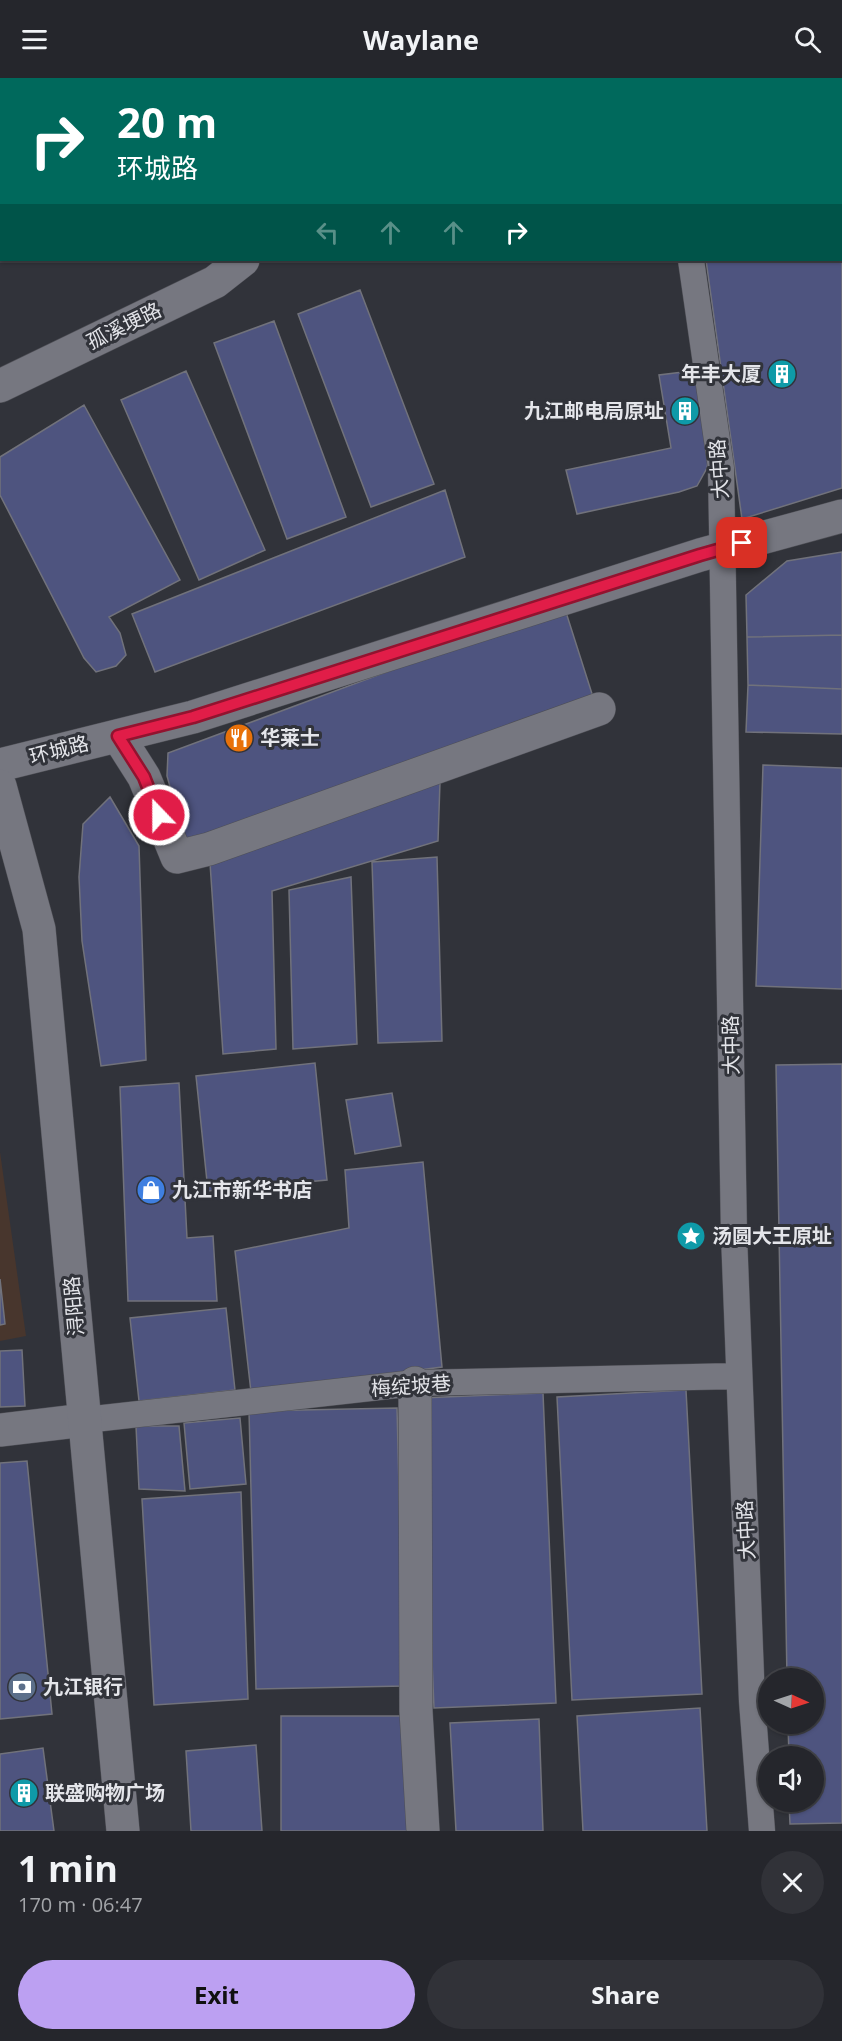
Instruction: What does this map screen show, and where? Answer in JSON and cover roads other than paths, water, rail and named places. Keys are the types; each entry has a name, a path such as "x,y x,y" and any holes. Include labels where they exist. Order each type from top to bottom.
{"street":[{"name":"孤溪埂路","path":"0,386 214,282 242,261"},
{"name":"大中路","path":"691,261 721,468 734,1235 753,1701 762,1831"},
{"name":"环城路","path":"0,765 193,717 722,549 842,516"},
{"path":"118,736 144,777 177,857 209,849 599,709"},
{"name":"浔阳路","path":"0,786 39,929 123,1831"},
{"name":"梅绽坡巷","path":"85,1420 415,1383 740,1376"},
{"path":"415,1383 416,1711 423,1831"},
{"path":"0,1430 85,1420"}],"place":[{"name":"年丰大厦","path":"782,374"},
{"name":"九江邮电局原址","path":"685,411"},
{"name":"华莱士","path":"239,738"},
{"name":"九江市新华书店","path":"151,1190"},
{"name":"汤圆大王原址","path":"691,1236"},
{"name":"九江银行","path":"22,1687"},
{"name":"联盛购物广场","path":"24,1793"}]}
